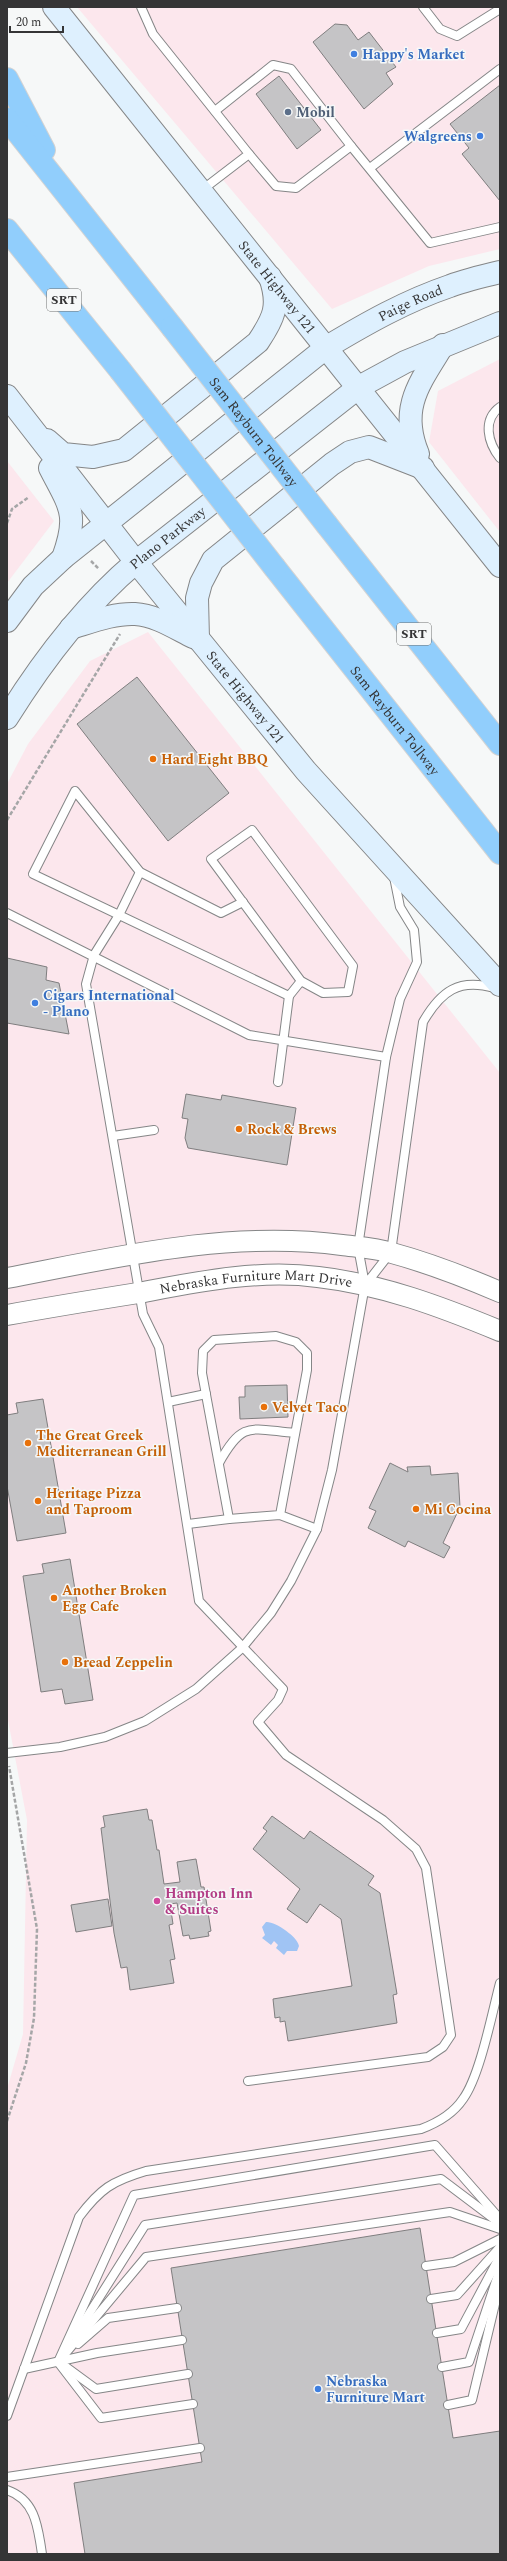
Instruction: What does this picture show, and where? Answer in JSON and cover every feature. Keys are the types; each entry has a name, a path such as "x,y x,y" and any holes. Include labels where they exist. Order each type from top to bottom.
{"highway":[{"path":"7,79 66,192"},
{"name":"Sam Rayburn Tollway","path":"7,119 500,744"},
{"name":"Sam Rayburn Tollway","path":"7,230 120,370 500,853"}],"main road":[{"name":"State Highway 121","path":"54,7 424,468 500,566"},
{"name":"Paige Road","path":"327,347 408,302 451,285 500,272"},
{"path":"30,425 63,454 93,457 124,450 258,342 272,322 277,295 269,274"},
{"path":"359,388 405,362 443,345 500,323"},
{"path":"424,468 412,438 410,421 412,404 415,392 443,345"},
{"path":"7,621 33,586 63,558 327,347"},
{"name":"Plano Parkway","path":"7,718 48,656 108,586 136,562 359,388"},
{"name":"State Highway 121","path":"7,396 136,562 306,772 500,984"},
{"path":"30,425 69,505 73,524 63,558"},
{"path":"71,628 115,616 136,614 159,620 198,639 197,598 201,583 213,560 332,464 350,452 368,447 424,468"}],"street":[{"path":"7,1278 133,1254 196,1244 258,1240 312,1241 391,1252 459,1274 500,1292"},
{"name":"Nebraska Furniture Mart Drive","path":"7,1315 205,1280 264,1276 317,1276 365,1285 448,1310 500,1331"}],"lane":[{"path":"141,7 153,34 276,186 296,188 351,146"},
{"path":"423,7 440,29 457,36 500,10"},
{"path":"215,111 273,65 291,69 430,243 500,227"},
{"path":"370,168 500,68"},
{"path":"201,191 249,154"},
{"path":"500,407 495,411 487,427 492,448 500,458"},
{"path":"243,902 221,913 140,872 75,792 33,874 289,996"},
{"path":"252,830 353,966 348,992 323,994 302,981 211,860 252,830"},
{"path":"7,1753 60,1747 104,1737 145,1721 196,1689 242,1648 271,1613 292,1581 317,1529 332,1470 365,1285 358,1247 386,1057 400,999 417,962 414,930 400,907 392,867"},
{"path":"140,872 119,915 94,955 86,984 114,1136 143,1314 159,1348 199,1601 242,1648 283,1689 278,1700 258,1722 286,1755 383,1820 416,1849 426,1868 451,2035 443,2047 428,2057 248,2081"},
{"path":"7,913 94,955 249,1035 386,1057"},
{"path":"278,1082 289,996 302,981"},
{"path":"365,1285 391,1252 423,1022 434,1003 457,986 478,983 500,989"},
{"path":"114,1136 154,1130"},
{"path":"229,1519 202,1373 204,1350 214,1340 276,1336 296,1342 307,1353 307,1370 280,1515"},
{"path":"168,1402 206,1394"},
{"path":"218,1463 231,1442 241,1432 254,1429 295,1433"},
{"path":"188,1524 280,1515 317,1529"},
{"path":"7,2416 79,2217 96,2194 122,2178 146,2171 422,2129 439,2122 464,2099 474,2077 500,1983"},
{"path":"58,2362 134,2195 435,2145 500,2219"},
{"path":"58,2362 145,2225 441,2178 500,2224"},
{"path":"58,2362 146,2257 450,2212 500,2229"},
{"path":"426,2266 454,2262 500,2239"},
{"path":"431,2299 457,2295 500,2247"},
{"path":"437,2333 461,2329 500,2256"},
{"path":"442,2367 469,2362 500,2269"},
{"path":"448,2405 472,2400 500,2283"},
{"path":"58,2362 108,2318 177,2308"},
{"path":"24,2369 182,2340"},
{"path":"58,2362 96,2389 188,2374"},
{"path":"58,2362 101,2418 193,2404"},
{"path":"7,2477 200,2448"},
{"path":"7,2490 18,2493 36,2516 42,2554"}],"path":[{"path":"7,523 12,509 29,497"},
{"path":"90,560 100,570"},
{"path":"7,820 122,632"},
{"path":"7,1753 37,1929 34,2018 26,2063 7,2121"}],"shaded area":[{"path":"77,7 500,7 500,249 429,266 332,309"},
{"path":"500,359 500,532 429,442 438,391"},
{"path":"7,461 54,521 7,583"},
{"path":"148,632 500,1073 500,2554 7,2554 7,2089 23,2034 27,1820 7,1715 7,784 28,744 90,661"}],"water":[{"path":"266,1922 275,1924 295,1938 299,1946 297,1951 287,1951 284,1955 276,1948 278,1945 274,1941 271,1945 262,1938 265,1935 262,1927"}],"building":[{"name":"Happy's Market","path":"335,24 347,25 358,40 369,32 396,67 386,73 393,84 364,109 313,42"},
{"name":"Mobil","path":"279,76 321,130 297,149 256,94"},
{"name":"Walgreens","path":"500,85 500,201 462,154 469,148 450,124"},
{"name":"Hard Eight BBQ","path":"137,677 229,793 168,841 77,724"},
{"name":"Cigars International - Plano","path":"7,958 47,967 46,980 59,983 69,1034 7,1023"},
{"name":"Rock & Brews","path":"186,1094 221,1100 222,1095 296,1108 287,1165 188,1148 185,1138 188,1119 182,1118"},
{"name":"Velvet Taco","path":"287,1385 288,1417 240,1419 239,1397 245,1397 245,1386"},
{"path":"43,1399 66,1533 17,1541 7,1486 7,1415 18,1413 16,1403"},
{"name":"Mi Cocina","path":"390,1463 408,1472 407,1467 430,1466 431,1475 458,1473 460,1507 443,1543 450,1547 444,1558 408,1541 405,1547 368,1528 376,1511 369,1508"},
{"path":"70,1559 93,1700 65,1704 62,1689 41,1692 23,1576 44,1573 42,1564"},
{"name":"Hampton Inn & Suites","path":"147,1809 149,1820 152,1820 157,1850 159,1850 164,1884 180,1882 177,1862 196,1859 201,1887 204,1887 211,1931 208,1932 209,1936 190,1939 189,1935 183,1936 177,1903 170,1904 173,1924 169,1925 175,1959 170,1960 174,1983 130,1990 127,1967 121,1968 114,1933 101,1828 105,1827 103,1816"},
{"path":"272,1816 304,1839 310,1831 374,1876 368,1885 380,1893 397,1994 393,1995 397,2023 288,2041 285,2021 280,2022 280,2017 275,2018 273,1999 352,1986 341,1919 320,1904 307,1923 287,1909 300,1889 253,1849 267,1831 263,1828"},
{"path":"108,1899 112,1926 76,1932 71,1905"},
{"name":"Nebraska Furniture Mart","path":"420,2228 453,2438 500,2431 500,2554 85,2554 74,2483 202,2462 171,2268"}],"place":[{"name":"Happy's Market","path":"354,54"},
{"name":"Mobil","path":"288,112"},
{"name":"Walgreens","path":"480,136"},
{"name":"Hard Eight BBQ","path":"153,759"},
{"name":"Cigars International - Plano","path":"35,1003"},
{"name":"Rock & Brews","path":"239,1129"},
{"name":"Velvet Taco","path":"264,1407"},
{"name":"The Great Greek Mediterranean Grill","path":"28,1443"},
{"name":"Heritage Pizza and Taproom","path":"38,1501"},
{"name":"Mi Cocina","path":"416,1509"},
{"name":"Another Broken Egg Cafe","path":"54,1598"},
{"name":"Bread Zeppelin","path":"65,1662"},
{"name":"Hampton Inn & Suites","path":"157,1901"},
{"name":"Nebraska Furniture Mart","path":"318,2389"}]}
